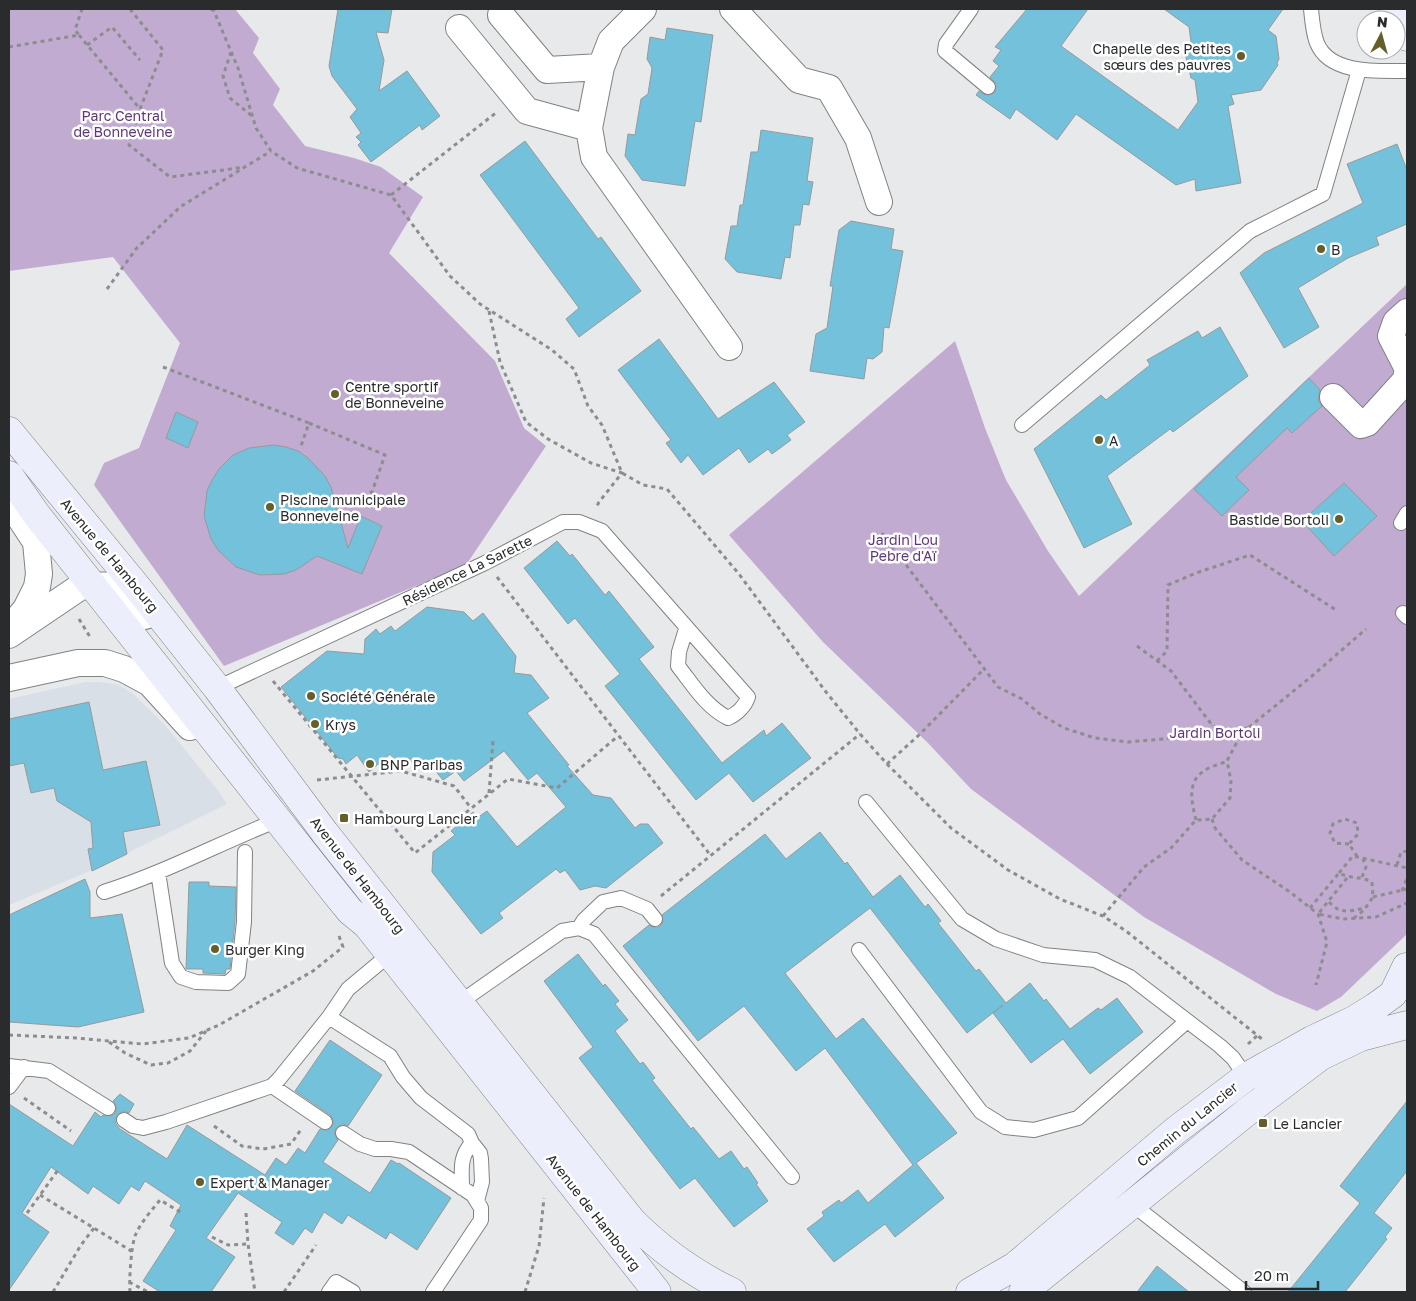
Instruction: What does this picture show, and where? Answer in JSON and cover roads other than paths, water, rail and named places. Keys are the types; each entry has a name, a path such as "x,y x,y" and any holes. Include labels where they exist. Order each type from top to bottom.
{"street":[{"path":"643,9 610,41 601,67 589,128 594,158 729,347"},
{"path":"733,9 799,80 829,88 858,138 879,202"},
{"path":"501,15 547,70 601,67"},
{"path":"459,28 526,111 589,128"},
{"path":"1407,312 1396,322 1391,336 1407,367"},
{"path":"1333,397 1361,425 1367,423 1406,380 1407,373"},
{"name":"Avenue de Hambourg","path":"9,431 217,688 324,832 632,1221 650,1239 672,1256 707,1280 732,1292"},
{"name":"Avenue de Hambourg","path":"9,475 36,514 92,586 336,895 350,911 367,925 657,1292"},
{"path":"9,501 36,542 39,574 37,587 26,609 9,630"},
{"path":"9,635 80,587 106,586 124,590 229,723 254,736"},
{"path":"9,678 78,663 105,664 124,669 150,684 190,726 239,771"},
{"path":"1407,966 1403,984 1407,1002"},
{"name":"Chemin du Lancier","path":"970,1292 1014,1266 1175,1131 1246,1077 1375,1008 1393,994 1407,966"},
{"name":"Chemin du Lancier","path":"1022,1292 1248,1111 1321,1056 1361,1037 1407,1025"}],"lane":[{"path":"970,9 946,44 945,51 988,87"},
{"path":"1311,9 1316,43 1325,56 1350,68 1359,70 1407,71"},
{"path":"1022,425 1250,230 1323,194 1359,70"},
{"name":"Résidence La Sarette","path":"217,688 486,563 563,522 580,522 602,530 686,629 748,697 746,703 734,716 728,718 717,712 705,701 678,666 679,652 686,629"},
{"path":"866,802 962,918 996,939 1042,955 1095,960 1130,977 1220,1046 1233,1058 1246,1077"},
{"path":"104,892 138,881 237,836 278,820"},
{"path":"158,872 172,963 181,977 196,982 228,983 238,974 244,922 245,852"},
{"path":"579,928 584,920 603,902 621,898 647,909 655,919"},
{"path":"459,1003 562,931 579,928 594,934 792,1177"},
{"path":"858,950 981,1112 1005,1128 1034,1130 1078,1118 1187,1021"},
{"path":"124,1120 133,1126 143,1128 272,1086 329,1017 348,989 390,954"},
{"path":"329,1017 390,1056 403,1077 421,1098 468,1134 480,1153 482,1182 477,1202"},
{"path":"9,1066 49,1071 108,1108"},
{"path":"13,1090 24,1067"},
{"path":"272,1086 325,1122"},
{"path":"343,1133 360,1144 375,1149 392,1149 408,1152 473,1195 481,1208 481,1220 433,1292"},
{"path":"462,1188 464,1152 472,1143"},
{"path":"1132,1204 1244,1292"},
{"path":"328,1292 336,1282 352,1292"}],"place":[{"name":"Chapelle des Petites sœurs des pauvres","path":"1241,56"},
{"name":"B","path":"1321,249"},
{"name":"Centre sportif de Bonneveine","path":"335,394"},
{"name":"A","path":"1099,440"},
{"name":"Piscine municipale Bonneveine","path":"270,507"},
{"name":"Bastide Bortoli","path":"1339,519"},
{"name":"Société Générale","path":"311,696"},
{"name":"Krys","path":"315,724"},
{"name":"BNP Paribas","path":"370,764"},
{"name":"Hambourg Lancier","path":"344,818"},
{"name":"Burger King","path":"215,949"},
{"name":"Le Lancier","path":"1263,1123"},
{"name":"Expert & Manager","path":"200,1182"}],"park label":[{"name":"Parc Central de Bonneveine","path":"123,124"},
{"name":"Jardin Lou Pebre d'Aï","path":"903,548"},
{"name":"Jardin Bortoli","path":"1215,732"}]}
